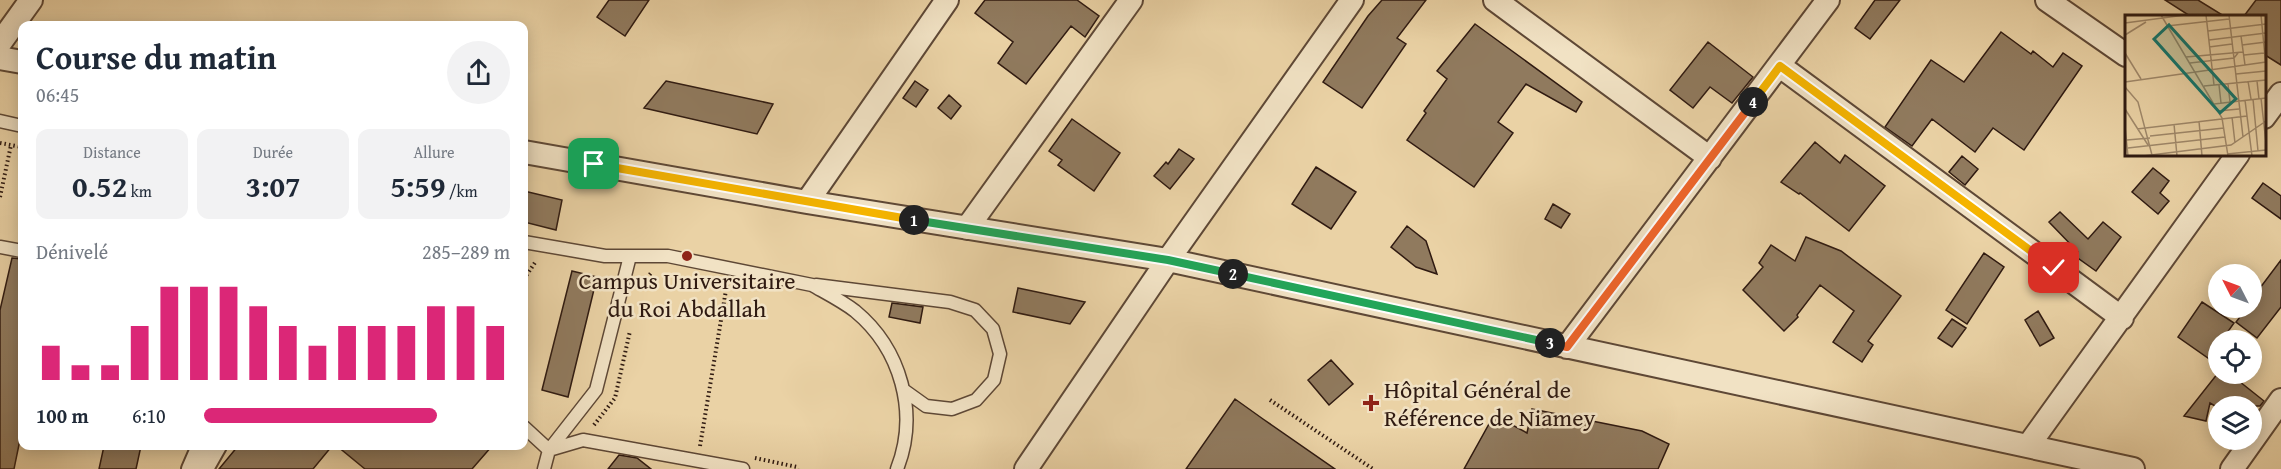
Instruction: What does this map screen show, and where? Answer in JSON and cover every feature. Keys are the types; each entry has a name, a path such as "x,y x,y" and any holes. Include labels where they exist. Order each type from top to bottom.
{"street":[{"path":"0,43 31,0"},
{"path":"807,202 947,0"},
{"path":"967,228 1131,0"},
{"path":"1026,469 1168,260 1352,0"},
{"path":"1495,0 1710,158"},
{"path":"1567,347 1828,0"},
{"path":"2047,0 2125,54"},
{"path":"0,58 18,61"},
{"path":"1780,66 2122,318"},
{"path":"2266,116 2281,94"},
{"path":"528,153 807,202 1168,260 2133,469"},
{"path":"2028,446 2237,156"},
{"path":"2232,469 2281,400"},
{"path":"190,469 198,450"},
{"path":"205,469 216,450"}],"lane":[{"path":"0,121 18,125"},
{"path":"528,243 605,256 668,256 812,285 950,302 975,310 993,329 1000,354 994,380 976,400 952,409 926,406 905,391"},
{"path":"0,247 18,250"},
{"path":"543,469 549,450 596,390 630,256"},
{"path":"812,285 854,310 877,333 894,360 905,391 907,423 902,455 897,469"},
{"path":"528,431 549,450"},
{"path":"549,450 583,440 743,469"}],"path":[{"path":"0,142 18,146"},
{"path":"0,197 12,145"},
{"path":"528,273 536,261"},
{"path":"697,461 729,268"},
{"path":"640,286 649,274 657,271"},
{"path":"592,429 615,398 633,320"},
{"path":"1270,400 1373,469"}],"building":[{"path":"609,0 649,0 625,36 597,17"},
{"path":"985,0 1077,0 1099,16 1085,37 1071,26 1026,84 998,63 1013,42 975,13"},
{"path":"1382,0 1426,0 1397,38 1406,44 1362,108 1323,82 1368,16"},
{"path":"1875,0 1900,0 1870,39 1855,28"},
{"path":"2165,0 2198,0 2222,15 2188,15"},
{"path":"2256,0 2281,0 2281,65 2266,56 2266,15 2245,15"},
{"path":"1475,24 1582,102 1576,112 1526,84 1498,122 1513,133 1474,187 1407,140 1447,79 1437,71"},
{"path":"2001,32 2031,54 2033,51 2053,67 2063,53 2082,66 2024,150 1993,128 1975,152 1932,119 1912,146 1885,127 1931,60 1964,82"},
{"path":"1708,42 1753,77 1732,103 1710,87 1693,108 1670,90"},
{"path":"666,81 773,104 757,134 644,108"},
{"path":"915,81 928,90 916,107 903,98"},
{"path":"949,95 961,106 951,119 938,108"},
{"path":"1072,119 1120,153 1094,191 1058,165 1062,160 1049,151"},
{"path":"1815,142 1840,163 1845,155 1885,186 1849,231 1800,193 1781,182"},
{"path":"1179,149 1194,159 1170,189 1154,176 1166,162 1168,164"},
{"path":"1962,156 1978,169 1965,185 1949,172"},
{"path":"1316,167 1356,192 1331,229 1292,204"},
{"path":"2153,168 2169,181 2160,193 2169,201 2158,214 2132,192"},
{"path":"2263,183 2281,196 2281,219 2252,198"},
{"path":"528,192 562,200 556,230 528,223"},
{"path":"1553,204 1570,214 1561,228 1545,219"},
{"path":"2060,212 2088,239 2103,222 2121,237 2096,271 2075,256 2078,252 2049,222"},
{"path":"1407,226 1426,241 1437,274 1416,267 1391,247"},
{"path":"1806,237 1841,251 1901,296 1868,341 1873,345 1862,362 1833,342 1854,311 1820,285 1797,315 1798,317 1784,331 1743,290 1763,267 1759,263 1771,245 1795,261"},
{"path":"1984,253 2004,267 1967,324 1946,310"},
{"path":"12,258 18,259 18,450 14,469 0,469 0,310"},
{"path":"2281,260 2281,307 2262,332 2246,330 2236,322 2239,318 2262,318 2262,285"},
{"path":"572,271 597,277 568,397 542,390"},
{"path":"1018,288 1085,302 1070,324 1013,312"},
{"path":"2202,302 2208,306 2208,318 2226,318 2234,323 2229,330 2208,330 2208,358 2178,337"},
{"path":"892,303 923,307 920,323 889,317"},
{"path":"2038,311 2054,338 2040,346 2025,320"},
{"path":"1952,319 1966,328 1952,347 1938,338"},
{"path":"1331,360 1353,384 1329,405 1308,380"},
{"path":"2209,384 2243,384 2258,396 2208,396 2206,421 2184,416"},
{"path":"1235,399 1263,419 1335,469 1186,469"},
{"path":"1532,409 1642,431 1669,444 1658,469 1464,469 1494,415 1527,433"},
{"path":"103,450 140,450 136,469 99,469"},
{"path":"235,450 329,450 313,469 219,469"},
{"path":"342,450 489,450 472,469 365,469"},
{"path":"619,455 637,458 651,469 608,469"}],"place":[{"name":"Campus Universitaire du Roi Abdallah","path":"687,256"},
{"name":"Hôpital Général de Référence de Niamey","path":"1371,403"}],"route":[{"path":"594,164 807,202 1168,260 1567,347 1780,66 2054,268"}]}
